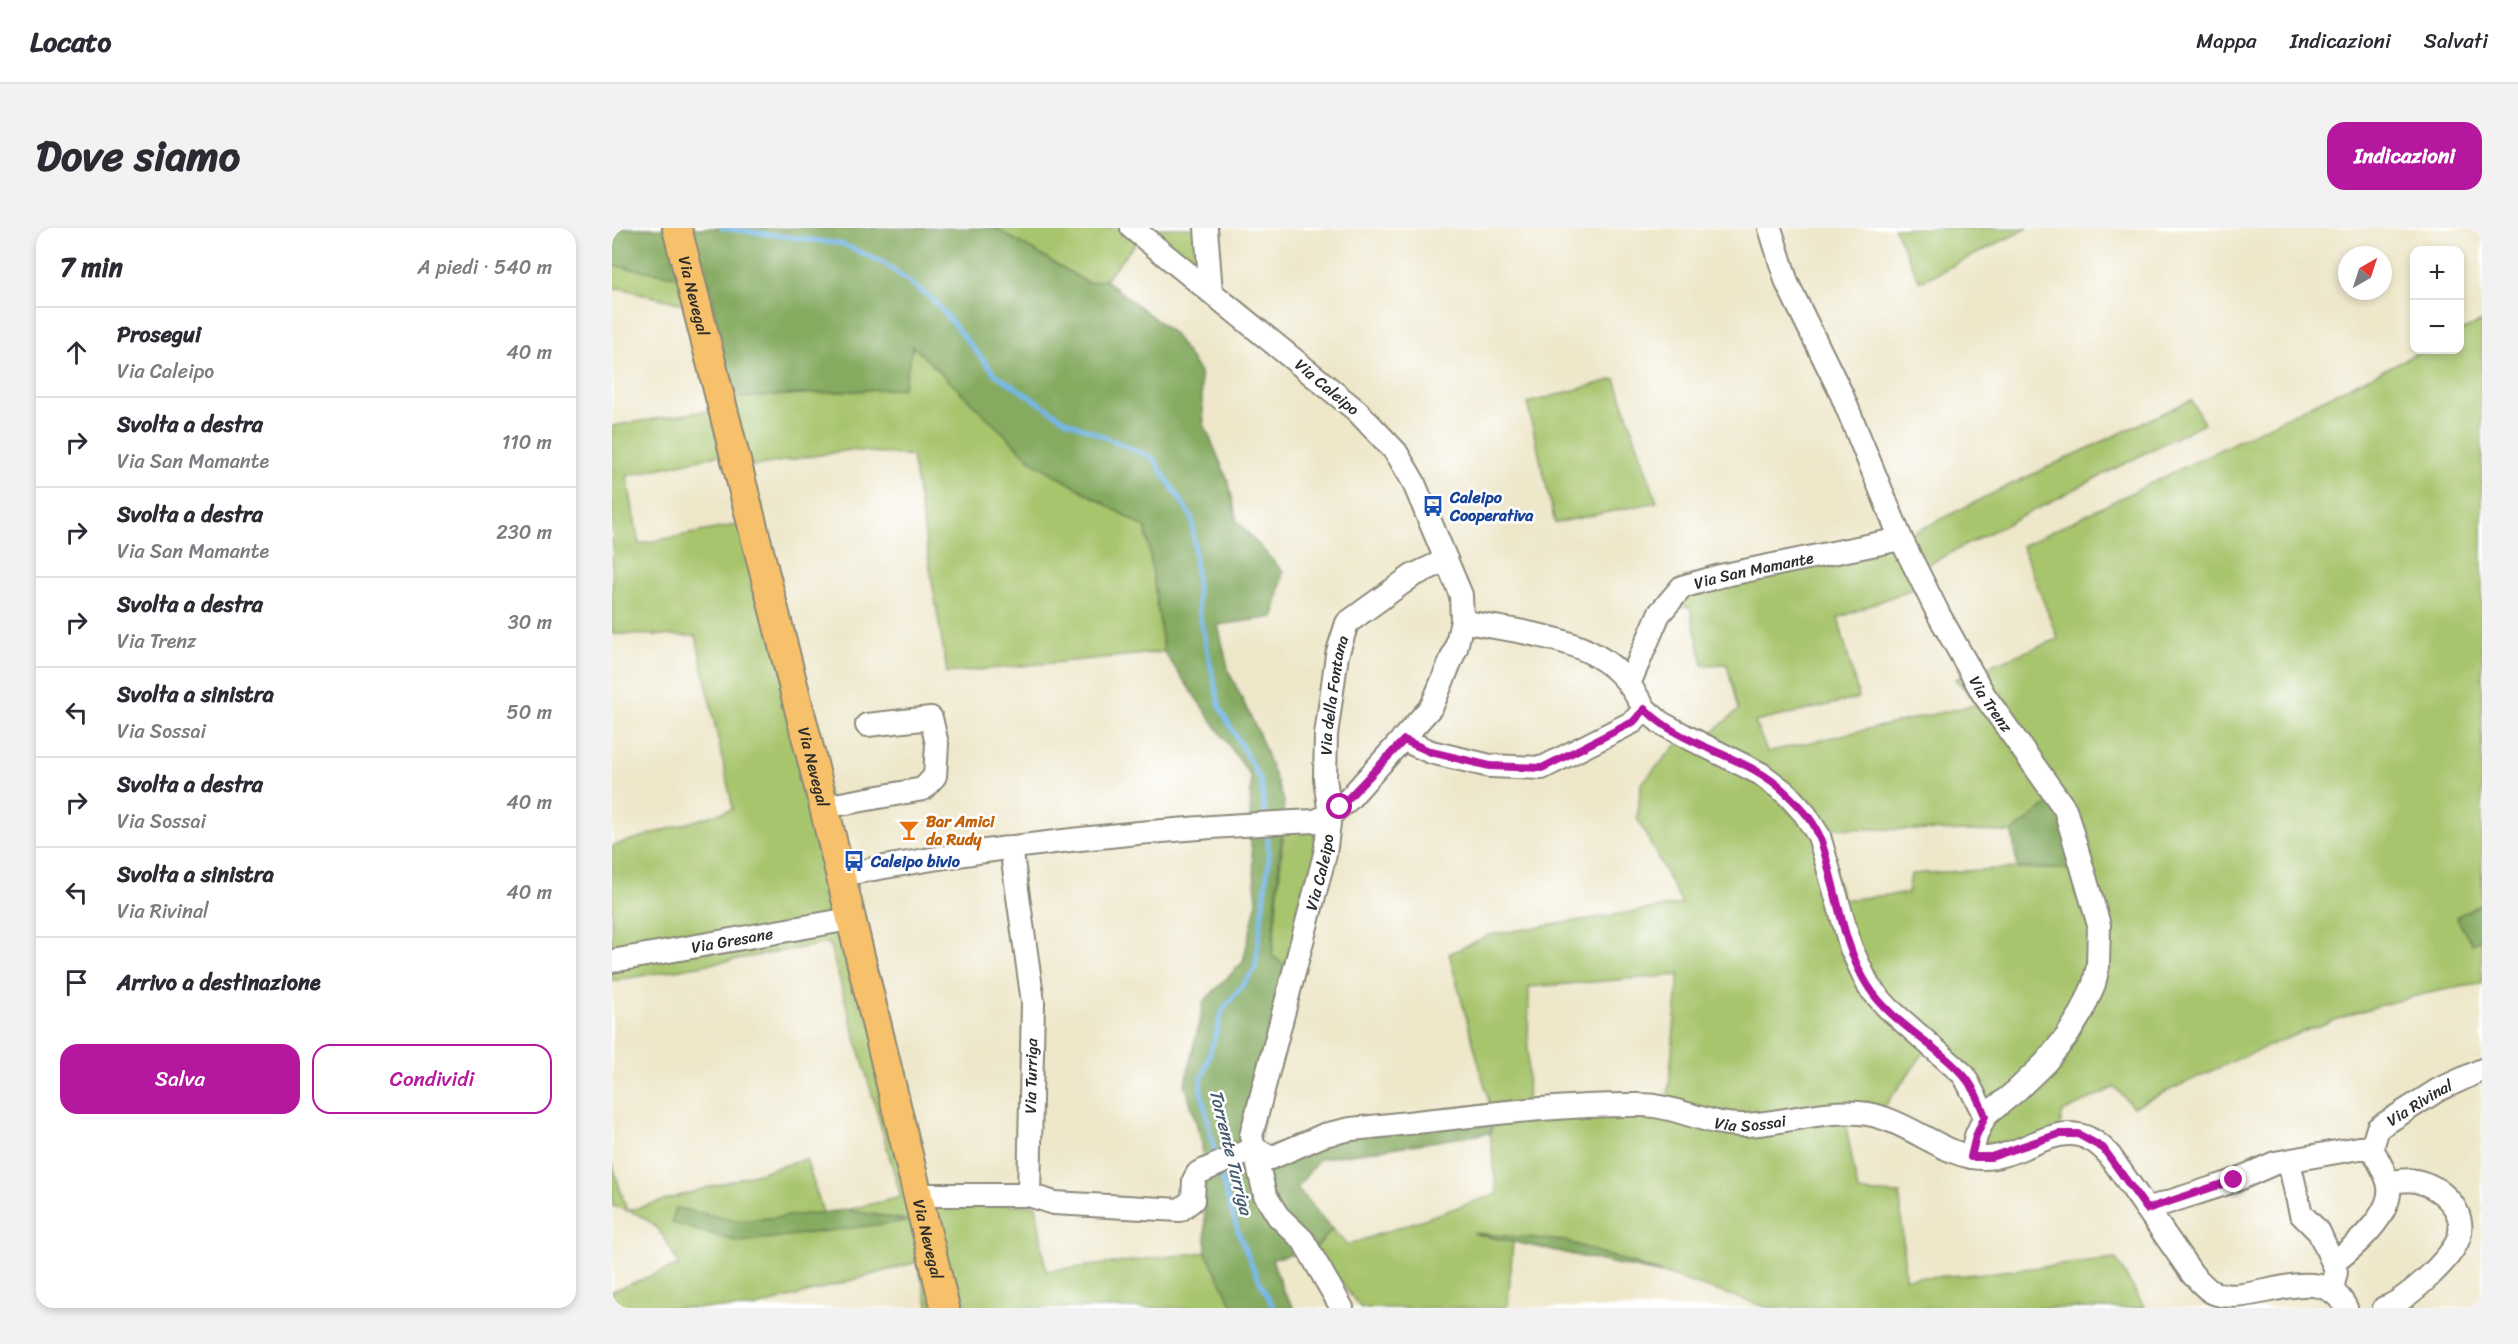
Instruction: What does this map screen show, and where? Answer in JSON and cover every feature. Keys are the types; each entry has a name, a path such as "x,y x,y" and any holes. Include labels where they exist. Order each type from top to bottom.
{"main road":[{"name":"Via Nevegal","path":"677,228 841,875 945,1308"}],"street":[{"name":"Via Caleipo","path":"1132,228 1357,411 1396,452 1413,481 1461,595 1462,621 1456,648 1432,706 1349,799 1330,814 1325,854 1247,1150"},
{"path":"1206,228 1211,292"},
{"name":"Via Trenz","path":"1770,228 1787,283 1841,393 1901,539 1940,617 1984,694 2065,809 2099,925 2100,954 2094,984 2075,1024 2032,1077 1985,1116 1976,1136 1971,1157"},
{"name":"Via San Mamante","path":"1629,684 1659,614 1682,587 1711,578 1901,539"},
{"name":"Via della Fontana","path":"1330,814 1325,778 1326,735 1337,656 1347,623 1412,576 1446,560"},
{"path":"1462,621 1582,647 1605,659 1629,684 1645,709 1661,723 1761,774 1787,794 1805,814 1819,836 1851,948 1869,987 1888,1008 1964,1075 1985,1116"},
{"path":"1404,740 1431,752 1490,766 1542,768 1633,722 1645,709"},
{"path":"824,807 923,789 935,776 937,744 931,718 867,725"},
{"path":"841,875 1090,837 1315,821 1330,814"},
{"name":"Via Turriga","path":"1011,848 1033,1002 1029,1195"},
{"name":"Via Gresane","path":"612,961 850,919"},
{"name":"Via Rivinal","path":"2372,1148 2378,1128 2438,1090 2482,1070"},
{"name":"Via Sossai","path":"1247,1150 1271,1158 1324,1135 1351,1129 1539,1110 1642,1105 1727,1124 1746,1125 1838,1113 1877,1115 1971,1157"},
{"path":"1971,1157 1991,1157 2059,1134 2078,1134 2103,1148 2193,1275 2215,1293 2241,1294 2296,1285 2332,1290 2346,1308"},
{"path":"2147,1209 2234,1180 2275,1163 2359,1148 2372,1148 2389,1184 2387,1199 2376,1221 2360,1240 2333,1263"},
{"path":"918,1195 1029,1195 1054,1203 1180,1210 1193,1200 1196,1177 1204,1168 1247,1150 1270,1205 1303,1240 1342,1308"},
{"path":"2289,1162 2301,1214 2321,1234 2333,1263 2336,1272 2332,1290"},
{"path":"2384,1308 2397,1303 2416,1288 2455,1245 2460,1224 2454,1206 2439,1191 2416,1181 2404,1180 2389,1184"}],"green space":[{"path":"612,228 995,228 1088,283 1105,280 1173,333 1200,372 1204,424 1229,483 1237,521 1283,572 1274,617 1218,625 1229,672 1259,734 1284,801 1272,956 1292,970 1258,1147 1494,1120 1490,1133 1319,1159 1297,1188 1332,1229 1315,1249 1272,1259 1283,1291 1294,1308 1234,1308 1206,1252 1202,1143 1185,1084 1204,1001 1243,962 1257,901 1250,834 1251,777 1164,652 1146,528 1033,462 913,346 903,388 734,398 714,312 710,282 612,265"},
{"path":"995,228 1210,228 1217,285 1144,233 1105,280 1088,283"},
{"path":"1894,228 2028,228 1920,282"},
{"path":"612,265 710,282 714,312 620,288 612,289"},
{"path":"2482,321 2482,903 2456,917 2472,943 2482,938 2482,984 2391,1002 2347,1016 2217,1068 2133,1107 2115,1087 2063,1112 2059,1129 2003,1148 1968,1151 1987,1125 1964,1086 1926,1050 1874,1121 1845,1120 1858,1192 1900,1194 1905,1278 1965,1275 2116,1259 2145,1308 1769,1308 1565,1241 1479,1235 1513,1242 1508,1305 1504,1308 1361,1308 1315,1249 1332,1229 1347,1245 1497,1194 1490,1133 1494,1120 1449,954 1489,935 1682,904 1637,818 1641,784 1685,736 1698,745 1738,710 1727,664 1703,665 1690,607 1681,607 1683,577 1901,539 2191,400 2204,423 1917,570 1920,586 1838,618 1859,698 1755,722 1767,752 1978,704 1955,679 2058,639 2022,546 2416,354 2464,354 2464,330","holes":["2065,792 2090,870 2017,868 1911,874 1908,893 1842,900 1823,828 2012,832","1679,975 1666,1117 1527,1114 1529,987"]},
{"path":"913,345 1033,462 1146,528 1164,652 947,673 912,456 849,450 748,467 744,449 627,476 639,544 760,520 930,1205 1036,1205 1046,1271 1206,1252 1234,1308 969,1308 950,1281 943,1308 929,1308 917,1262 753,1308 612,1308 612,1291 679,1265 661,1233 646,1219 628,1211 806,1159 823,1213 739,1221 676,1208 672,1223 906,1220 846,1210 901,1197 829,943 612,981 612,846 733,809 696,636 612,634 612,426 736,406 734,398 903,388"},
{"path":"1615,379 1657,502 1555,523 1527,403"},
{"path":"2065,792 2090,870 2017,868 2012,832"},
{"path":"1326,822 1292,970 1272,956 1284,827"},
{"path":"2482,903 2482,938 2472,944 2456,917"},
{"path":"612,1163 627,1210 612,1206"},
{"path":"675,1208 739,1221 846,1210 909,1221 739,1242 672,1223"},
{"path":"1472,1233 1565,1241 1662,1274"}],"waterway":[{"name":"Torrente Turriga","path":"722,228 842,244 884,263 934,301 995,374 1067,421 1153,458 1192,518 1199,612 1220,708 1261,781 1265,816"},
{"name":"Torrente Turriga","path":"1216,1158 1200,1086 1223,1010 1255,969 1269,858 1267,830"},
{"name":"Torrente Turriga","path":"1219,1169 1242,1240 1274,1308"}],"place":[{"name":"Caleipo Cooperativa","path":"1433,506"},
{"name":"Bar Amici da Rudy","path":"909,830"},
{"name":"Caleipo bivio","path":"854,861"}],"route":[{"path":"1340,807 1404,740 1431,752 1490,766 1542,768 1633,722 1645,709 1661,723 1761,774 1776,784 1814,825 1824,848 1856,963 1869,987 1877,998 1964,1075 1978,1099 1985,1116 1972,1146 1971,1157 1991,1157 2059,1134 2078,1134 2103,1148 2147,1209 2234,1180"}]}
